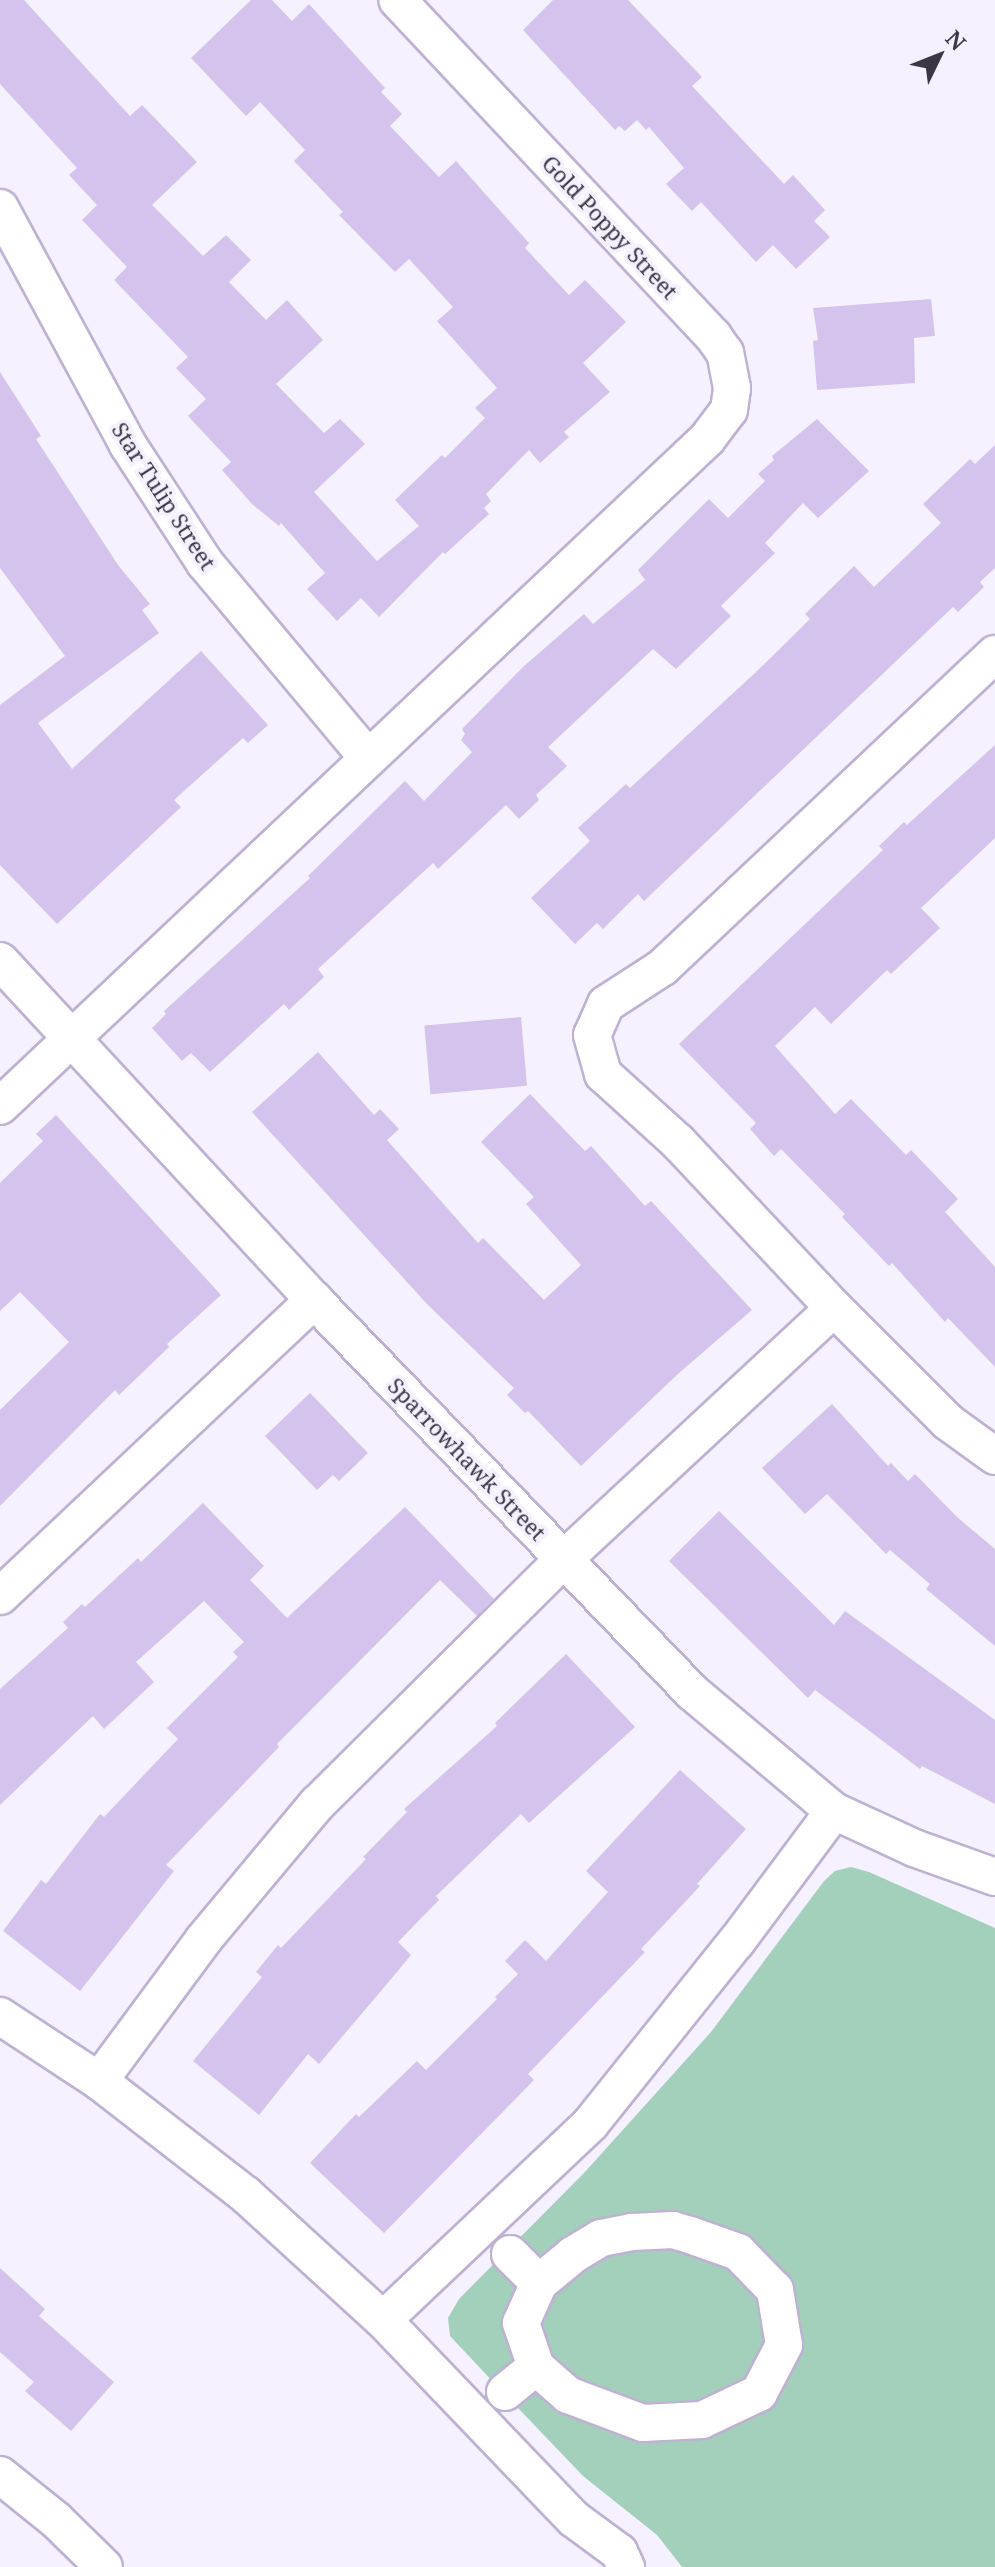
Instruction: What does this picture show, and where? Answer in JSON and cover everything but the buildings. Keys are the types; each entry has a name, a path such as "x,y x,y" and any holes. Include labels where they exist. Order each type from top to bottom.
{"street":[{"name":"Gold Poppy Street","path":"0,1106 707,439 729,410 732,388 725,353 398,0"},
{"name":"Star Tulip Street","path":"0,208 128,445 205,563 367,757"},
{"path":"995,654 663,967 606,1004 592,1035 603,1074 678,1142 834,1308 948,1422 995,1456"},
{"name":"Sparrowhawk Street","path":"0,961 314,1300 692,1692 834,1811 914,1848 995,1877"},
{"path":"0,1596 314,1300"},
{"path":"99,2081 204,1939 317,1804 563,1560 834,1308"},
{"path":"383,2320 591,2123 737,1941 834,1811"},
{"path":"0,2016 99,2081 246,2195 383,2320 574,2519 619,2552 626,2567"},
{"path":"673,2230 738,2252 775,2290 784,2345 759,2393 702,2420 643,2423 568,2395 536,2367 521,2323 539,2283 573,2255 601,2238 632,2232 673,2230"},
{"path":"510,2254 539,2283"},
{"path":"505,2392 536,2367"},
{"path":"0,2475 56,2520 104,2567"}],"green space":[{"path":"851,1867 869,1872 995,1928 995,2567 682,2567 657,2535 583,2476 496,2385 450,2336 448,2318 459,2299 584,2173 711,2032 824,1881 835,1871"}]}
